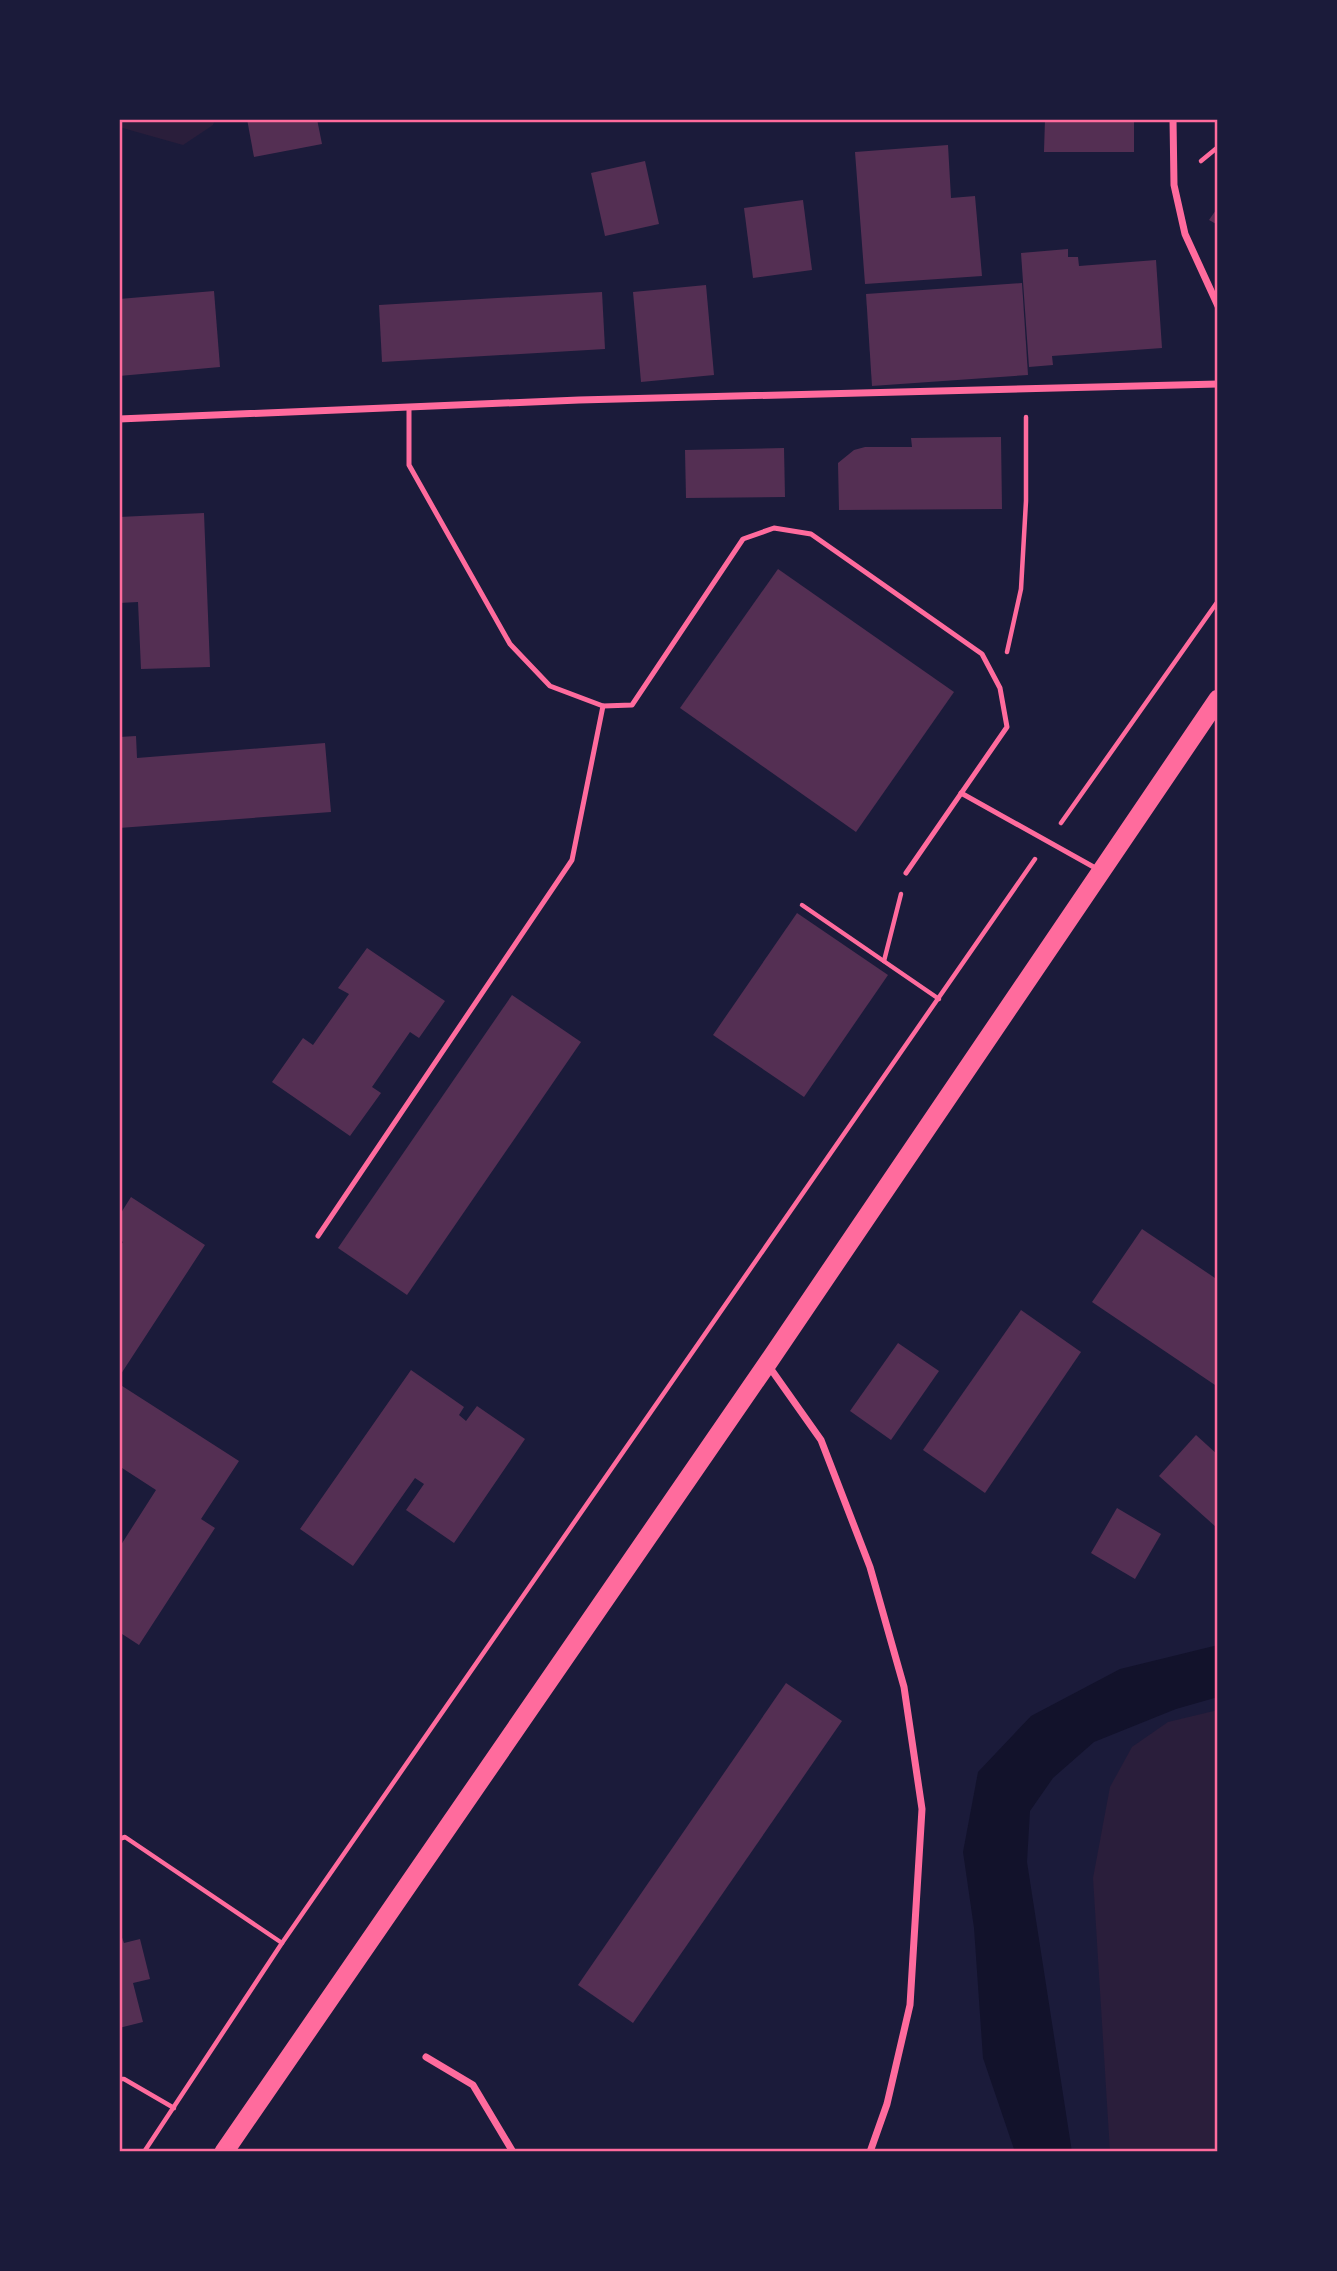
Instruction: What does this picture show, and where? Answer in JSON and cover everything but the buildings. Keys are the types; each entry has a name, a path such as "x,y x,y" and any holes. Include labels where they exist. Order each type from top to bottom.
{"highway":[{"path":"223,2152 767,1364 1218,699"}],"street":[{"path":"1173,119 1176,197 1185,234 1218,306"},
{"path":"119,419 579,400 1218,384"},
{"path":"767,1364 821,1440 870,1567 904,1687 922,1809 910,2005 887,2104 870,2152"},
{"path":"426,2057 473,2085 513,2152"}],"lane":[{"path":"409,407 409,466 510,644 550,686 603,706 632,705 743,540 774,528 811,534 982,654 1000,688 1007,727 906,873"},
{"path":"318,1236 572,860 603,706"},
{"path":"961,793 1102,872"}],"path":[{"path":"1201,161 1218,147"},
{"path":"1000,688 1021,589 1026,501 1026,417"},
{"path":"144,2152 282,1943 1048,841 1218,601"},
{"path":"884,961 906,873"},
{"path":"802,905 939,999"},
{"path":"119,1839 125,1837 282,1943"},
{"path":"119,2079 124,2079 174,2108"}],"shaded area":[{"path":"119,119 215,119 213,125 183,145 119,127"},
{"path":"1218,1645 1218,1697 1176,1709 1094,1742 1053,1778 1030,1811 1027,1862 1072,2152 1015,2152 983,2058 974,1928 963,1852 978,1772 1031,1716 1120,1669"},
{"path":"1218,1710 1218,2152 1110,2152 1093,1878 1110,1787 1132,1747 1168,1722"}]}
